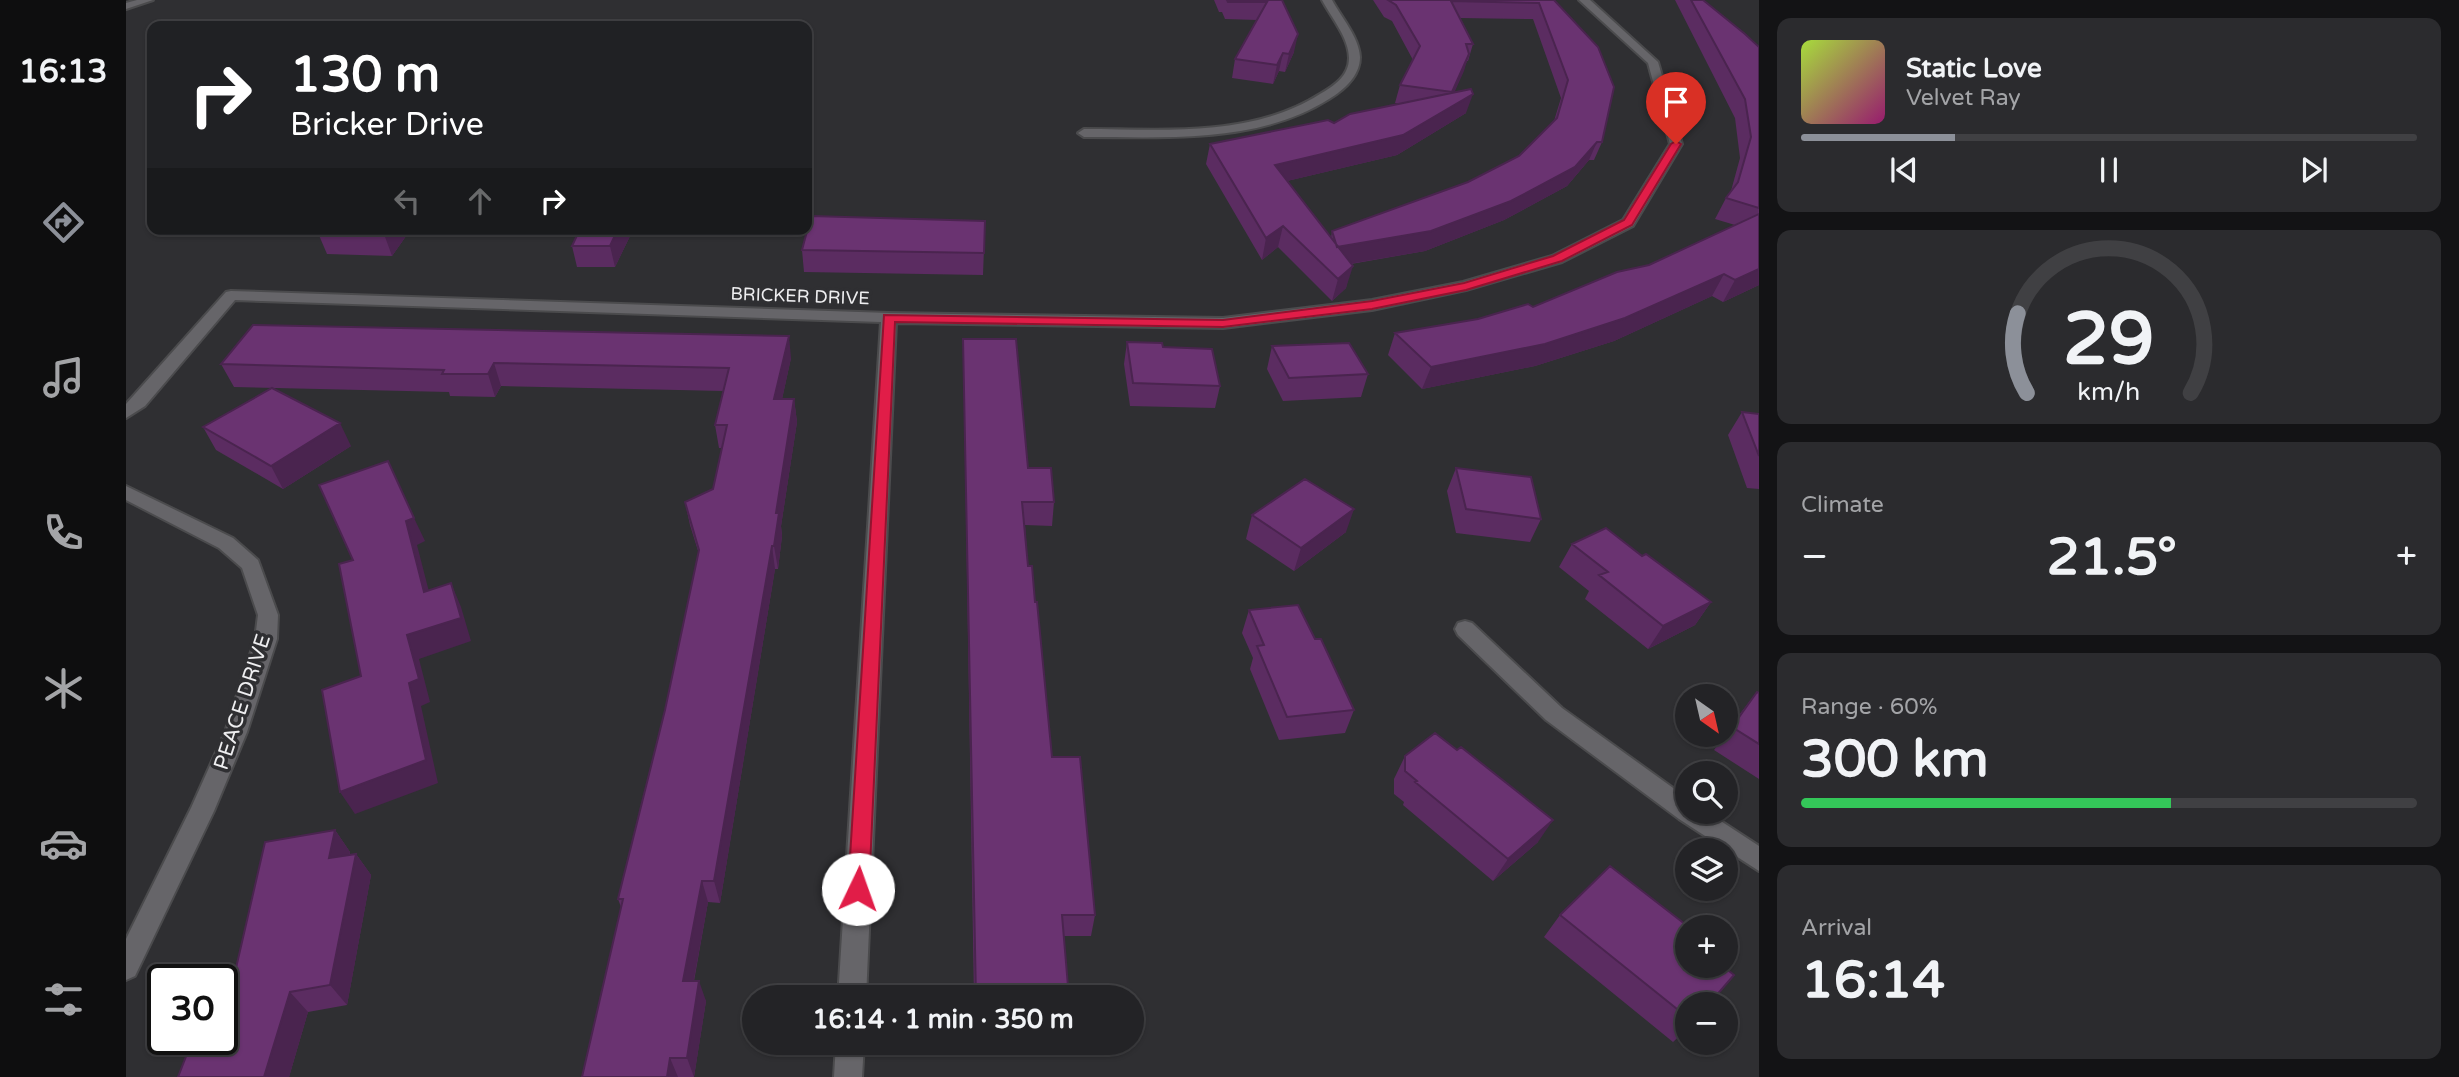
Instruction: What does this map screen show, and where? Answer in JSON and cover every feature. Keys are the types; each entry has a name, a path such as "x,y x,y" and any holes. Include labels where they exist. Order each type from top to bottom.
{"street":[{"path":"126,6 148,0"},
{"path":"1084,133 1189,131 1235,127 1273,119 1325,98 1342,84 1352,70 1354,53 1327,0"},
{"name":"BRICKER DRIVE","path":"231,295 889,318 1223,323 1372,305 1466,286 1558,259 1628,222 1676,144 1653,62 1584,0"},
{"path":"126,413 139,402 231,295"},
{"path":"853,985 889,318"},
{"name":"PEACE DRIVE","path":"126,492 226,544 251,565 268,615 267,639 236,732 202,811 126,967"},
{"path":"1465,629 1554,714 1675,803"},
{"path":"1705,824 1759,860"},
{"path":"848,1077 849,1055"}],"building":[{"path":"1227,0 1282,0 1298,34 1289,54 1283,53 1277,65 1235,59 1267,2"},
{"path":"1388,0 1554,0 1598,47 1614,87 1602,142 1597,142 1575,167 1511,201 1431,231 1337,247 1332,231 1468,182 1519,156 1557,118 1568,80 1539,3 1451,1 1473,44 1466,44 1469,54 1452,92 1400,85 1420,46 1396,5"},
{"path":"1691,0 1703,0 1759,47 1759,208 1726,198 1738,182 1751,137 1745,99"},
{"path":"1471,89 1473,94 1403,135 1275,165 1353,266 1338,279 1283,226 1266,238 1210,144 1328,120 1334,123 1350,114"},
{"path":"1759,214 1759,269 1735,280 1724,274 1625,318 1545,344 1431,367 1395,333 1478,319 1528,304 1533,307 1617,272 1649,265"},
{"path":"812,216 985,221 984,253 802,250 806,235 812,235"},
{"path":"577,235 615,235 610,246 572,246"},
{"path":"253,325 789,336 774,399 794,399 776,513 779,513 774,546 714,881 702,881 683,981 699,981 687,1058 670,1058 667,1077 582,1077 623,899 618,899 665,710 699,550 685,502 713,489 727,425 715,425 729,368 494,363 488,374 442,374 444,370 221,364"},
{"path":"963,339 1016,339 1028,468 1051,468 1054,502 1022,502 1028,566 1032,566 1037,602 1052,757 1080,757 1095,915 1062,915 1068,985 976,985"},
{"path":"1127,342 1212,349 1220,386 1133,383"},
{"path":"1349,343 1368,374 1289,378 1272,346"},
{"path":"272,388 340,423 271,466 203,427"},
{"path":"1742,412 1759,414 1759,456"},
{"path":"388,461 414,518 406,521 424,592 451,583 461,618 407,635 419,679 409,683 426,760 340,792 322,690 361,676 339,564 353,560 319,485"},
{"path":"1456,468 1531,477 1541,519 1466,509"},
{"path":"1305,479 1354,509 1301,548 1252,515"},
{"path":"1606,528 1642,556 1646,554 1711,602 1663,626 1599,575 1608,572 1572,544"},
{"path":"1298,605 1315,639 1321,639 1354,710 1287,717 1257,646 1264,645 1249,610"},
{"path":"1757,692 1759,693 1759,744 1738,731 1738,719"},
{"path":"1435,733 1457,750 1461,747 1553,820 1508,859 1405,771 1405,756"},
{"path":"335,830 329,858 356,854 330,985 290,992 264,1077 178,1077 187,1055 238,1055 237,964 265,842"},
{"path":"1610,866 1675,916 1675,978 1731,978 1719,992 1675,992 1675,1007 1560,915"}],"route":[{"path":"858,889 889,318 1223,323 1372,305 1466,286 1558,259 1628,222 1676,144"}]}
